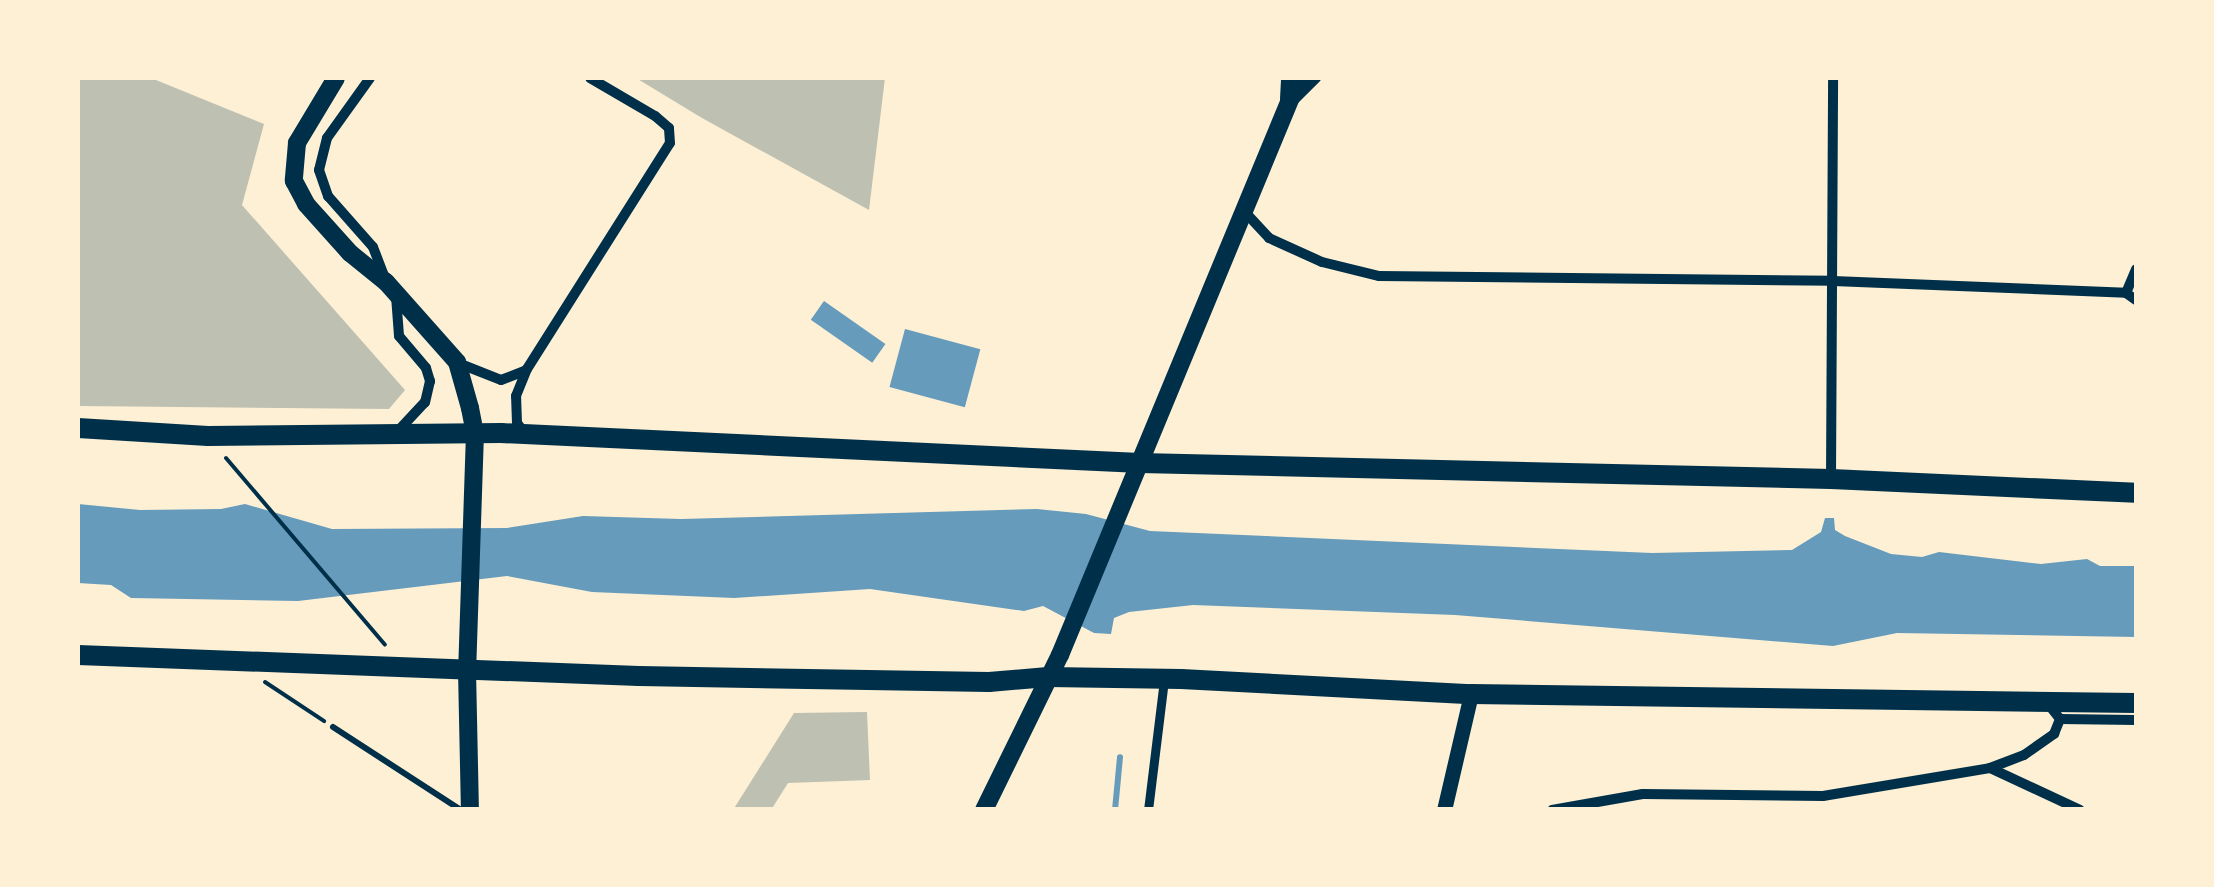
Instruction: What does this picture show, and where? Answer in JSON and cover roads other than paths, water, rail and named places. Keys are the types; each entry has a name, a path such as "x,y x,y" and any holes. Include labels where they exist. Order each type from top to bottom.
{"highway":[{"path":"78,428 208,436 526,434 1140,463 1832,480 2136,492"},
{"path":"78,655 467,661 990,682 1048,677 1164,680 1471,694 2136,703"}],"main road":[{"path":"336,78 303,128 294,170 306,204 350,254 391,288 457,362 475,433 467,661 470,810"},
{"path":"984,810 1060,656 1299,78"}],"street":[{"path":"370,78 327,138 320,170 328,196 373,247 391,288 399,336 426,368 430,381 416,416 395,433"},
{"path":"526,434 517,423 516,396 527,368 670,144 669,128 655,116 590,78"},
{"path":"1286,78 1287,110"},
{"path":"1287,110 1316,78"},
{"path":"1832,78 1832,480"},
{"path":"1243,210 1269,238 1322,262 1378,276 1833,282 2126,292 2136,300"},
{"path":"2126,292 2136,270"},
{"path":"457,362 500,380 527,368"},
{"path":"1148,810 1164,680"},
{"path":"1444,810 1471,694"},
{"path":"2044,701 2060,719 2136,720"},
{"path":"1552,810 1644,794 1823,796 1990,768 2054,734 2060,719"},
{"path":"1990,768 2080,810"}],"lane":[{"path":"333,727 461,810"}],"water":[{"path":"824,301 885,344 872,363 811,320"},
{"path":"905,329 980,349 965,407 889,387"},
{"path":"78,504 140,510 221,509 245,504 332,529 507,528 583,516 681,519 1037,509 1086,514 1150,531 1652,553 1792,550 1821,532 1825,518 1834,518 1835,530 1891,554 1922,557 1939,552 2041,564 2087,559 2100,566 2136,566 2136,637 1897,633 1833,646 1455,615 1193,605 1129,612 1114,618 1111,634 1094,633 1043,606 1024,611 870,589 734,598 592,592 507,576 298,601 131,598 111,585 78,583"}],"waterway":[{"path":"1115,810 1120,757"}]}
